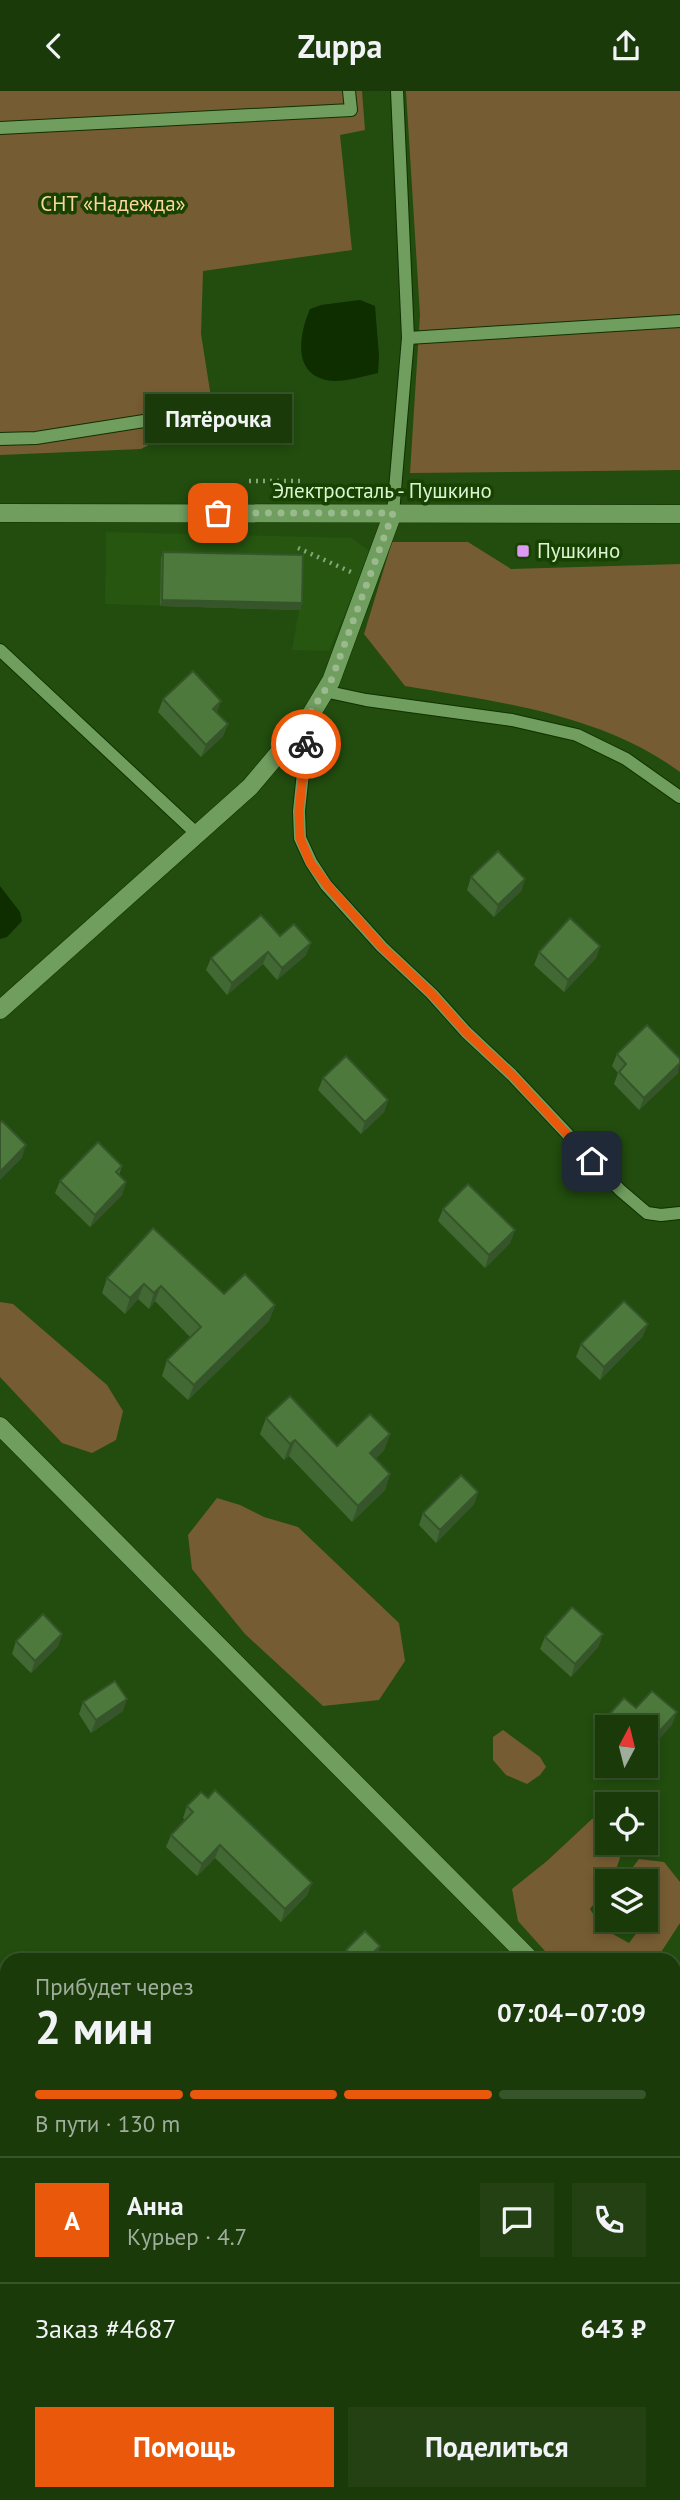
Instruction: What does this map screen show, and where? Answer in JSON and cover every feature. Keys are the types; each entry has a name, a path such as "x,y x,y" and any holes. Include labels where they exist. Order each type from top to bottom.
{"street":[{"name":"Электросталь - Пушкино","path":"0,513 680,514"},
{"path":"0,1010 250,787 304,722 324,691 346,642 393,513"},
{"path":"0,1426 524,1953"}],"lane":[{"path":"0,128 351,110 349,91"},
{"path":"393,513 408,338 397,91"},
{"path":"408,338 680,321"},
{"path":"0,439 36,437 163,418"},
{"path":"0,650 197,834"},
{"path":"324,691 366,700 512,720 577,735 626,759 680,797"},
{"path":"304,722 306,744 299,811 300,838 310,862 327,885 382,947 512,1075 620,1190 647,1213 680,1213"}],"path":[{"path":"249,481 300,481"},
{"path":"298,548 368,580"}],"shaded area":[{"path":"360,300 375,306 378,373 335,381 311,373 305,365 301,344 310,309"},
{"path":"106,532 352,538 371,552 329,651 292,650 299,610 105,604"},
{"path":"0,886 20,912 22,921 7,937 0,939"}],"green space":[{"name":"СНТ «Надежда»","path":"0,91 362,91 365,130 340,135 352,250 203,271 201,334 213,410 141,449 0,455"},
{"path":"406,91 680,91 680,470 410,473 420,315"},
{"path":"392,542 468,542 511,569 680,564 680,772 617,736 548,713 405,686 364,634"},
{"path":"0,1302 13,1304 107,1385 123,1411 116,1440 92,1453 62,1443 0,1377"},
{"path":"217,1498 298,1527 399,1623 405,1661 379,1700 323,1706 245,1634 192,1569 188,1535"},
{"path":"503,1730 540,1757 546,1767 527,1784 506,1775 493,1760 493,1737"},
{"path":"595,1818 595,1855 621,1855 616,1869 595,1869 595,1903 590,1909 595,1917 595,1932 609,1932 629,1943 637,1932 658,1932 658,1869 632,1869 639,1859 664,1862 680,1882 680,1923 661,1953 547,1953 518,1921 512,1889"}],"building":[{"path":"163,552 303,555 302,603 162,600"},
{"path":"193,671 221,701 213,709 228,724 206,745 163,699"},
{"path":"498,851 525,879 498,905 471,877"},
{"path":"261,915 280,936 294,924 311,943 282,968 268,952 232,983 211,958"},
{"path":"570,918 600,946 568,980 539,952"},
{"path":"647,1025 680,1059 680,1063 644,1098 619,1072 626,1064 617,1054"},
{"path":"346,1056 388,1100 365,1122 323,1078"},
{"path":"2,1121 26,1145 0,1172 0,1123"},
{"path":"98,1142 122,1166 116,1172 126,1182 95,1215 60,1181"},
{"path":"468,1184 515,1230 489,1255 443,1209"},
{"path":"153,1228 224,1294 245,1274 275,1305 194,1385 167,1360 201,1327 161,1286 154,1293 144,1284 130,1298 107,1278"},
{"path":"624,1301 648,1324 604,1367 581,1344"},
{"path":"290,1396 337,1446 370,1414 390,1434 370,1453 390,1474 358,1506 295,1440 290,1444 266,1418"},
{"path":"461,1475 478,1492 440,1530 423,1513"},
{"path":"572,1607 603,1634 575,1664 545,1637"},
{"path":"43,1614 62,1634 35,1661 16,1641"},
{"path":"115,1681 127,1699 96,1720 83,1702"},
{"path":"652,1691 677,1712 658,1733 658,1715 609,1715 624,1698 636,1708"},
{"path":"215,1790 312,1883 285,1909 220,1845 202,1864 171,1835 193,1812 187,1806 201,1792 208,1798"},
{"path":"365,1931 380,1946 373,1953 349,1953 346,1950"}],"way so far":[{"path":"218,513 393,513 331,681 304,722 306,744"}],"place":[{"name":"Пятёрочка","path":"218,513"},
{"name":"Пушкино","path":"523,551"}],"route":[{"path":"306,744 299,811 300,838 310,862 382,947 512,1075 592,1161"}]}
